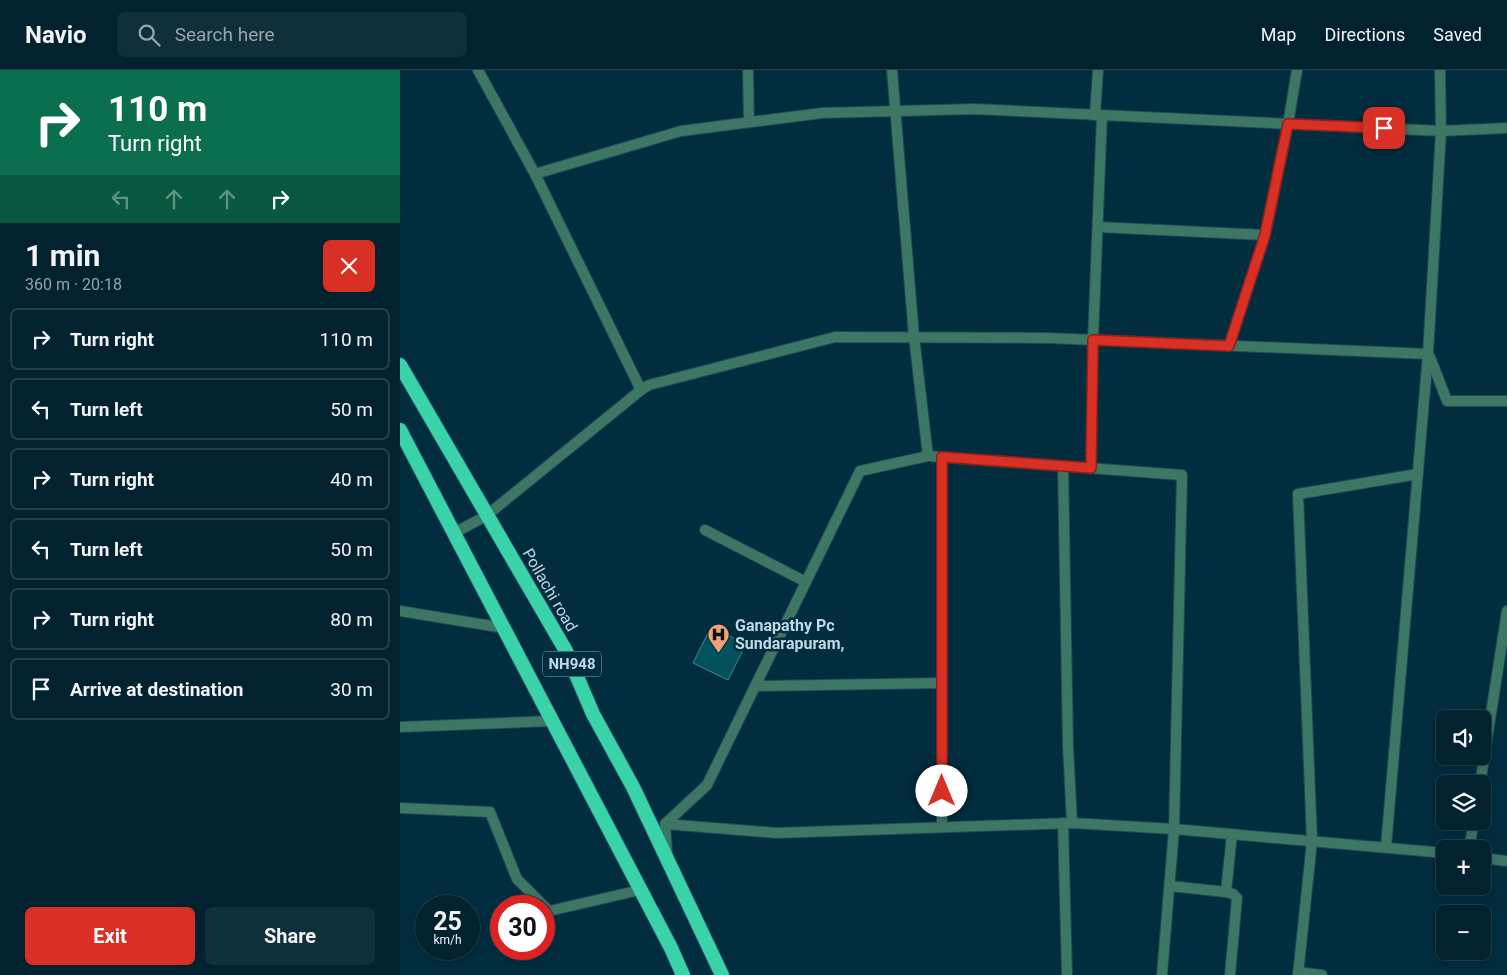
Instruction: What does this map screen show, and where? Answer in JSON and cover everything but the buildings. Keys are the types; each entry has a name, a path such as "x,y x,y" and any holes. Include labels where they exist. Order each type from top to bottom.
{"highway":[{"name":"Pollachi road","path":"400,365 566,652 593,714 633,787 722,975"},
{"name":"NH948","path":"400,430 671,948 683,975"}],"street":[{"path":"478,70 534,174 641,390"},
{"path":"748,70 749,122"},
{"path":"892,70 897,111 914,337 928,456"},
{"path":"1091,468 1093,340 1098,227 1098,70"},
{"path":"1229,346 1265,235 1297,70"},
{"path":"1386,847 1428,354 1442,131 1440,70"},
{"path":"534,174 681,131 822,113 974,110 1442,131 1507,128"},
{"path":"1098,227 1265,235"},
{"path":"454,533 486,516 648,386 835,337 1093,340 1428,354"},
{"path":"1428,354 1447,401 1507,401"},
{"path":"665,824 707,785 860,471 928,456 1182,476 1174,829 1162,975"},
{"path":"942,457 942,827"},
{"path":"1063,466 1068,736 1067,975"},
{"path":"1322,975 1298,973 1312,841 1298,494 1418,474"},
{"path":"705,530 806,582"},
{"path":"400,611 504,628"},
{"path":"1481,775 1507,611"},
{"path":"755,686 942,683"},
{"path":"400,726 552,721"},
{"path":"400,808 490,812 517,879 549,911 640,890"},
{"path":"665,824 777,833 1068,823 1174,829 1436,852"},
{"path":"665,824 667,858"},
{"path":"1226,892 1232,834"},
{"path":"1491,859 1507,861"},
{"path":"1170,886 1226,892 1233,894 1237,898 1238,904 1230,975"}],"place":[{"name":"Ganapathy Pc Sundarapuram,","path":"719,653"}],"route":[{"path":"942,791 942,457 1091,468 1093,340 1229,346 1265,235 1288,124 1384,128"}]}
